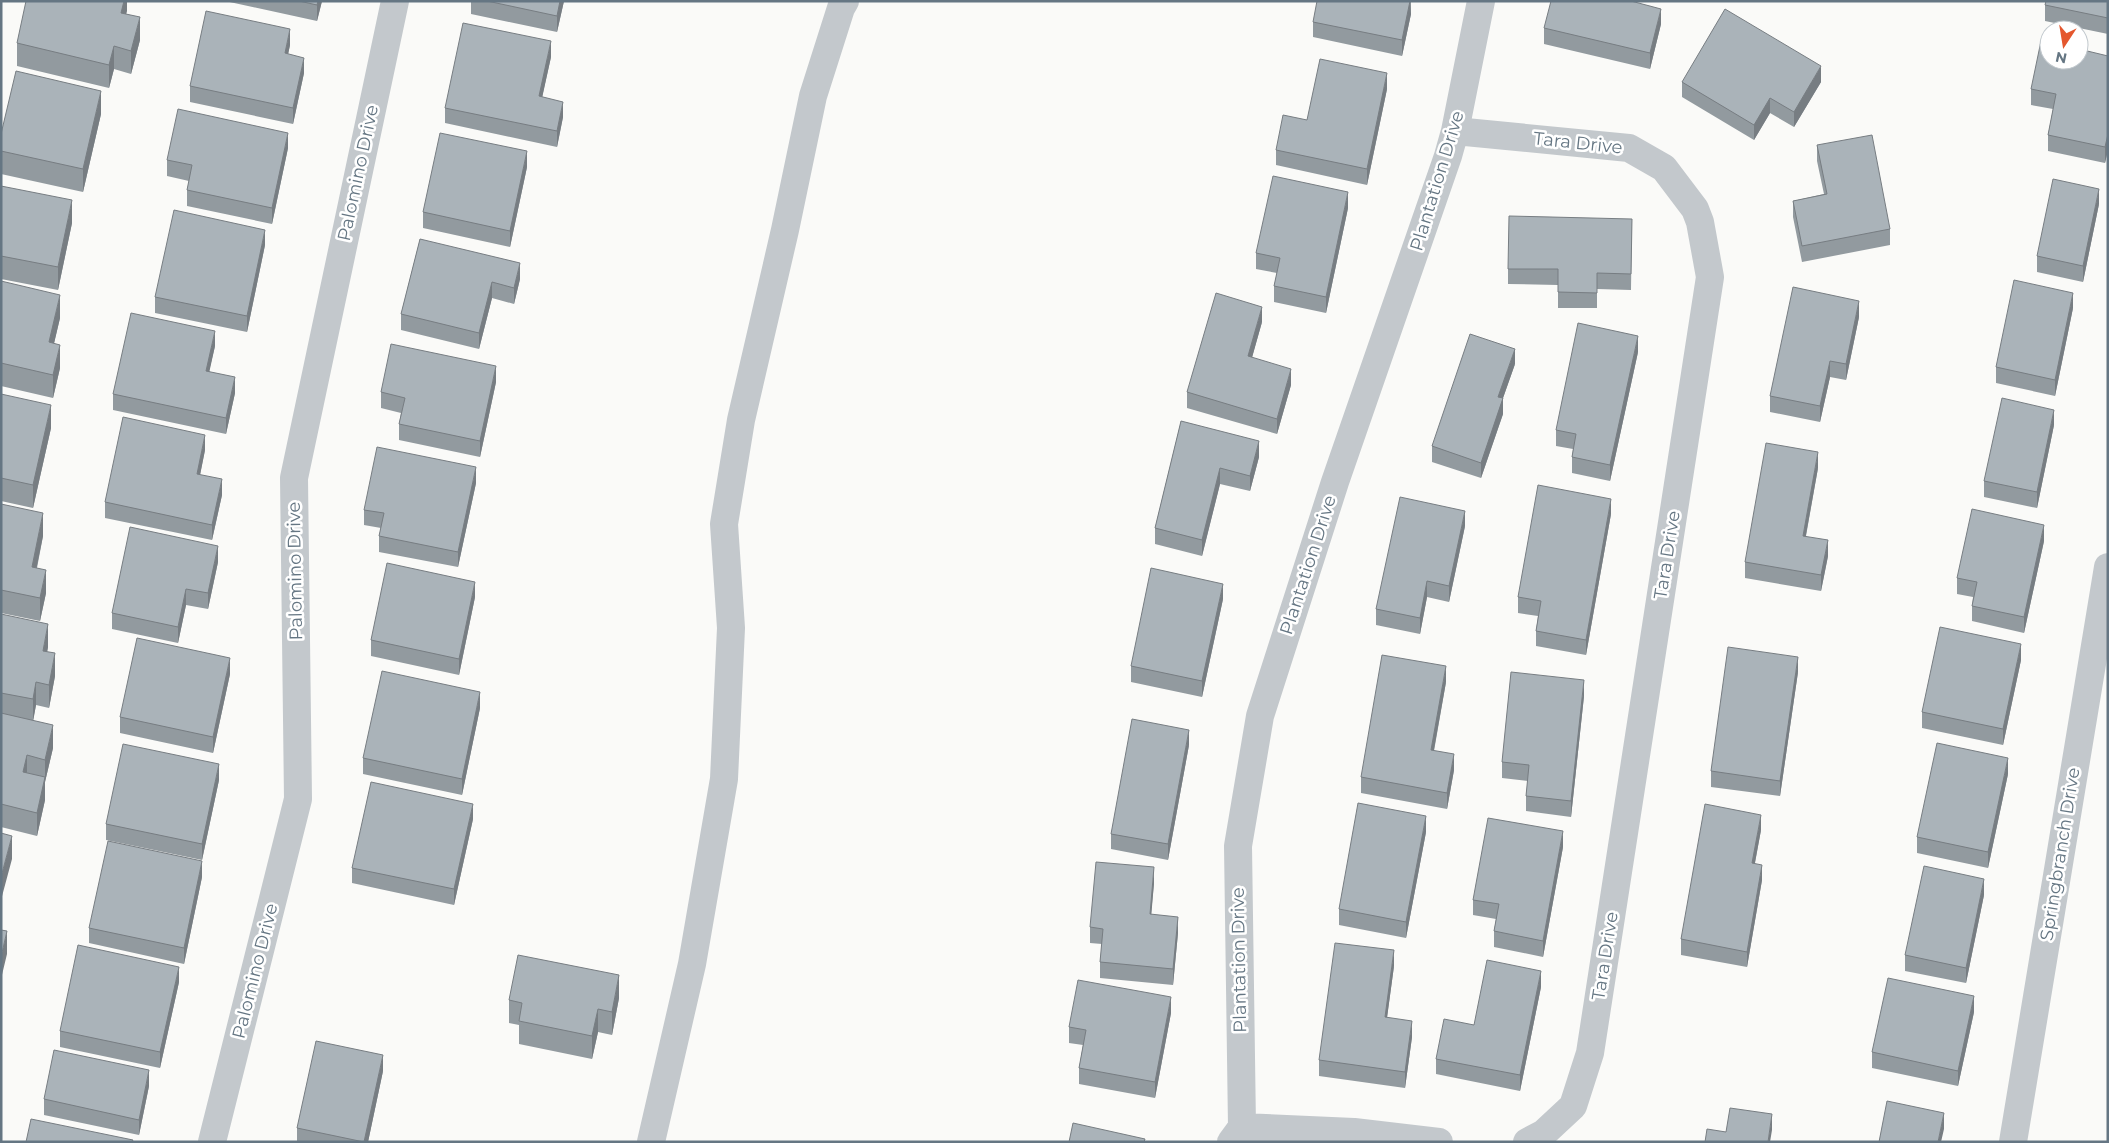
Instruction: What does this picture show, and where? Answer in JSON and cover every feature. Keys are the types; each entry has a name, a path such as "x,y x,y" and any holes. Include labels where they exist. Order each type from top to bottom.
{"street":[{"name":"Palomino Drive","path":"212,1142 298,799 294,478 395,1"},
{"path":"651,1142 692,964 724,779 731,628 724,524 741,420 814,96 841,8 845,1"},
{"name":"Plantation Drive","path":"1237,1134 1238,846 1260,716 1335,482 1456,131 1481,1"},
{"name":"Tara Drive","path":"1456,131 1630,148 1664,168 1695,209 1700,222 1710,276 1590,1053 1573,1106 1544,1133 1527,1142"},
{"name":"Springbranch Drive","path":"2013,1142 2108,566"},
{"path":"1237,1134 1354,1132 1439,1142"}],"building":[{"path":"26,1 124,1 121,13 140,17 131,51 114,46 109,65 17,43"},
{"path":"299,1 318,1 317,5"},
{"path":"487,1 560,1 557,16"},
{"path":"1317,1 1410,1 1402,40 1313,22"},
{"path":"1551,1 1631,1 1661,9 1650,53 1544,28"},
{"path":"2046,1 2108,1 2108,18 2045,5"},
{"path":"1725,9 1821,66 1794,112 1770,98 1754,125 1682,82"},
{"path":"206,11 290,29 285,53 304,58 293,108 190,86"},
{"path":"463,23 551,41 539,96 563,102 557,131 445,108"},
{"path":"2039,51 2039,70 2089,70 2089,51 2108,56 2108,134 2105,147 2048,135 2056,94 2031,89"},
{"path":"1320,59 1387,73 1367,169 1276,150 1283,115 1307,120"},
{"path":"16,71 101,91 83,169 1,151 1,134"},
{"path":"178,109 288,133 272,208 187,190 192,165 167,160"},
{"path":"440,133 527,151 510,231 423,212"},
{"path":"1872,135 1890,229 1802,246 1793,201 1827,194 1817,145"},
{"path":"1273,176 1348,192 1326,297 1274,286 1280,258 1256,253"},
{"path":"2053,179 2099,189 2083,266 2037,256"},
{"path":"1,186 72,200 58,267 1,256"},
{"path":"174,210 265,230 247,316 155,297"},
{"path":"1509,216 1632,219 1631,274 1597,273 1597,293 1558,292 1558,269 1508,269"},
{"path":"420,239 520,263 514,288 492,282 479,333 401,314"},
{"path":"2014,280 2073,293 2055,380 1996,367"},
{"path":"1,281 60,295 49,342 60,345 53,375 1,363"},
{"path":"1793,287 1859,301 1846,364 1830,361 1820,406 1770,396"},
{"path":"1216,293 1262,307 1248,356 1291,369 1277,419 1187,392"},
{"path":"131,313 215,331 206,371 235,377 226,418 113,394"},
{"path":"1578,323 1638,336 1610,465 1572,457 1576,434 1556,430"},
{"path":"1470,334 1515,349 1498,397 1503,398 1481,463 1432,446"},
{"path":"391,344 496,366 480,441 399,424 405,398 381,392"},
{"path":"1,394 51,405 33,485 1,478"},
{"path":"2002,398 2054,410 2037,492 1984,481"},
{"path":"123,417 205,435 197,474 222,479 212,525 105,502"},
{"path":"1181,421 1259,441 1250,476 1220,468 1202,540 1155,528"},
{"path":"1766,443 1818,452 1803,536 1828,540 1821,575 1745,562"},
{"path":"377,447 476,467 458,552 379,536 384,513 364,510"},
{"path":"1538,485 1611,499 1586,640 1536,631 1541,601 1518,597"},
{"path":"1400,497 1465,511 1449,586 1427,581 1420,618 1376,609"},
{"path":"1,504 43,513 32,567 46,570 40,598 1,590"},
{"path":"1972,509 2044,525 2024,617 1972,606 1977,582 1957,578"},
{"path":"130,527 218,546 208,593 186,589 178,627 112,613"},
{"path":"387,563 475,582 459,659 371,640"},
{"path":"1151,568 1223,584 1202,681 1131,666"},
{"path":"1,614 48,624 43,651 55,653 49,685 36,682 33,699 1,693"},
{"path":"1940,627 2021,644 2003,729 1922,712"},
{"path":"137,638 230,658 213,737 120,717"},
{"path":"1728,647 1798,657 1780,781 1711,771"},
{"path":"1382,655 1446,666 1431,750 1454,754 1447,793 1361,777"},
{"path":"382,671 480,692 462,779 363,758"},
{"path":"1511,672 1584,680 1571,801 1526,796 1529,765 1502,762"},
{"path":"1,713 53,725 45,760 27,755 23,772 45,777 37,813 1,804"},
{"path":"1132,719 1189,730 1168,844 1111,834"},
{"path":"1937,743 2008,758 1988,852 1917,837"},
{"path":"123,744 219,764 202,844 106,824"},
{"path":"371,782 473,804 454,889 352,868"},
{"path":"1358,803 1426,816 1406,922 1339,909"},
{"path":"1705,804 1761,815 1752,863 1762,865 1747,952 1681,939"},
{"path":"1488,818 1563,831 1543,941 1494,931 1499,904 1473,900"},
{"path":"1,833 12,836 1,877"},
{"path":"108,841 202,861 184,948 89,928"},
{"path":"1096,862 1154,867 1150,914 1178,917 1173,969 1100,962 1103,929 1090,927"},
{"path":"1924,866 1984,879 1966,968 1905,955"},
{"path":"1,930 7,931 1,957"},
{"path":"1335,943 1394,950 1385,1017 1412,1021 1405,1072 1319,1060"},
{"path":"78,945 179,967 160,1052 60,1031"},
{"path":"518,955 619,975 612,1012 598,1009 592,1036 519,1021 522,1003 509,1000"},
{"path":"1487,960 1541,971 1520,1075 1436,1059 1444,1019 1474,1025"},
{"path":"1888,978 1974,996 1958,1071 1872,1052"},
{"path":"1078,980 1171,997 1155,1082 1079,1068 1086,1030 1069,1027"},
{"path":"316,1041 383,1055 364,1142 297,1128"},
{"path":"54,1050 149,1070 139,1120 44,1099"},
{"path":"1887,1101 1944,1113 1938,1142 1879,1142"},
{"path":"1730,1108 1772,1114 1768,1142 1705,1142 1707,1129 1726,1132"},
{"path":"31,1119 133,1140 132,1142 26,1142"},
{"path":"1073,1123 1145,1139 1144,1142 1069,1142"}]}
